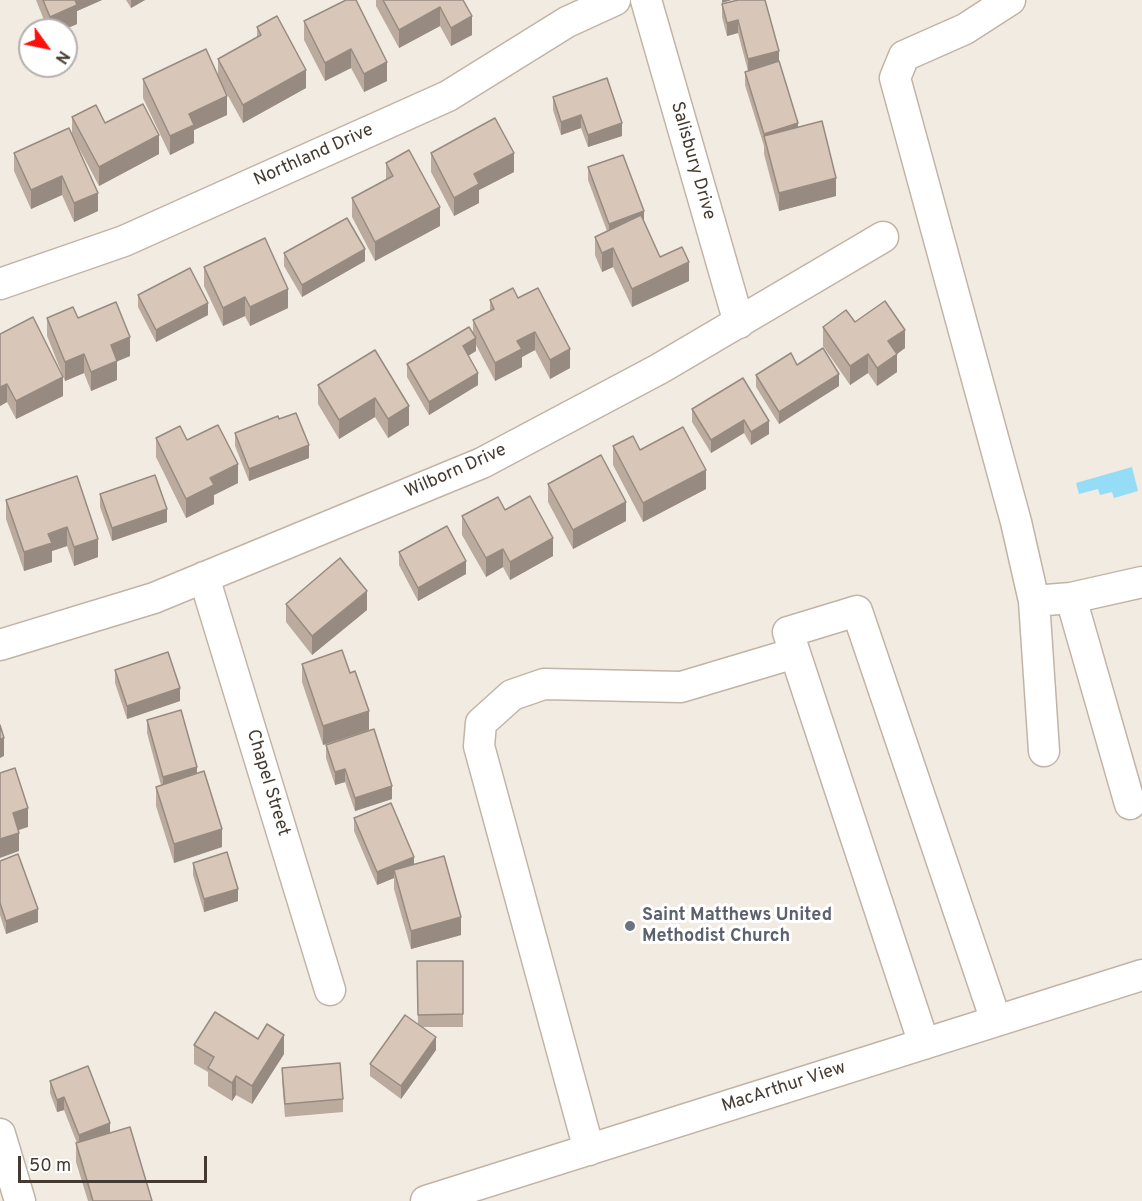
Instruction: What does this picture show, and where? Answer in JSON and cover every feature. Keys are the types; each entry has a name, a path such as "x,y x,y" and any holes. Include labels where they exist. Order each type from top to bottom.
{"street":[{"name":"Northland Drive","path":"0,284 124,241 448,96 567,22 615,0"},
{"name":"Salisbury Drive","path":"646,0 739,323"},
{"path":"1010,0 964,29 904,56 894,78 1016,522 1034,601 1044,751"},
{"name":"Wilborn Drive","path":"0,645 154,598 482,463 659,369 883,237"},
{"name":"Chapel Street","path":"204,576 330,990"},
{"path":"1034,601 1071,598 1142,582"},
{"path":"1071,598 1130,804"},
{"path":"924,1044 788,632 857,611 996,1021"},
{"path":"588,1150 479,746 481,723 512,695 544,684 681,687 795,653"},
{"name":"MacArthur View","path":"426,1201 1142,975"},
{"path":"0,1134 20,1201"}],"water":[{"path":"1132,467 1138,491 1114,498 1112,492 1100,495 1098,489 1079,494 1076,483"}],"building":[{"path":"43,0 75,0 77,5 50,17"},
{"path":"346,0 356,0 387,62 364,74 351,49 325,63 304,21"},
{"path":"383,0 463,0 472,16 451,28 440,7 399,30"},
{"path":"738,0 765,0 779,51 748,59 738,20 727,23 722,4"},
{"path":"277,16 306,70 243,105 218,59 261,35 257,27"},
{"path":"206,49 227,96 189,114 194,125 170,136 143,79"},
{"path":"779,61 798,123 764,134 745,72"},
{"path":"607,78 622,123 588,135 581,115 561,122 553,97"},
{"path":"143,104 159,135 99,167 72,117 96,105 105,123"},
{"path":"495,118 514,153 474,174 479,184 454,198 431,153"},
{"path":"822,121 836,178 779,193 764,136"},
{"path":"69,128 98,193 74,203 62,176 31,190 14,153"},
{"path":"409,150 440,207 375,242 352,198 393,176 386,163"},
{"path":"623,155 644,211 609,224 588,167"},
{"path":"641,215 660,257 682,247 689,262 632,289 613,248 602,253 595,237"},
{"path":"347,218 365,249 302,285 284,253"},
{"path":"265,238 288,289 250,307 245,297 223,308 204,267"},
{"path":"190,268 208,303 156,330 138,295"},
{"path":"513,288 518,298 538,288 570,349 550,360 535,332 517,341 522,349 495,363 473,320 494,309 490,300"},
{"path":"885,301 905,330 888,341 897,354 877,368 868,354 850,366 823,327 846,310 855,322"},
{"path":"116,302 130,337 111,345 117,361 91,372 84,354 65,362 47,318 73,307 78,318"},
{"path":"33,317 63,377 16,401 7,384 0,387 0,334"},
{"path":"469,327 476,338 463,346 478,373 429,402 407,364"},
{"path":"823,348 839,374 779,412 756,375 791,353 797,365"},
{"path":"375,350 409,406 388,419 375,398 339,420 318,385"},
{"path":"743,378 769,421 751,432 744,420 711,440 692,409"},
{"path":"296,413 309,445 249,469 235,433 278,416 279,419"},
{"path":"218,425 238,464 210,478 214,485 186,499 156,438 180,426 187,440"},
{"path":"683,427 706,470 643,503 613,446 633,436 640,450"},
{"path":"601,455 626,502 573,530 548,484"},
{"path":"155,475 167,509 112,528 100,494"},
{"path":"77,476 98,539 74,547 67,527 48,534 52,543 24,552 6,500"},
{"path":"530,496 553,538 510,562 503,549 486,558 462,516 498,497 505,510"},
{"path":"447,526 466,561 418,588 399,552"},
{"path":"340,558 367,591 312,636 286,604"},
{"path":"342,650 350,673 355,671 369,711 323,726 302,664"},
{"path":"168,652 180,688 127,706 115,670"},
{"path":"181,710 197,767 163,777 147,720"},
{"path":"0,725 4,738 0,739"},
{"path":"374,729 392,786 355,798 345,769 335,772 326,745"},
{"path":"15,768 28,808 13,813 19,833 0,839 0,773"},
{"path":"204,771 222,829 174,844 156,787"},
{"path":"391,803 414,857 377,872 354,818"},
{"path":"227,852 238,889 204,899 193,863"},
{"path":"18,854 38,909 6,921 0,903 0,861"},
{"path":"444,856 461,917 411,931 394,870"},
{"path":"417,961 463,961 463,1014 418,1015"},
{"path":"215,1012 258,1039 267,1024 284,1035 252,1086 236,1076 232,1083 208,1068 214,1057 194,1045"},
{"path":"405,1015 436,1037 401,1086 370,1064"},
{"path":"340,1063 343,1099 285,1104 282,1068"},
{"path":"88,1066 110,1123 79,1135 64,1097 57,1100 50,1081"},
{"path":"130,1127 152,1201 93,1201 76,1143"}],"place":[{"name":"Saint Matthews United Methodist Church","path":"630,926"}]}
